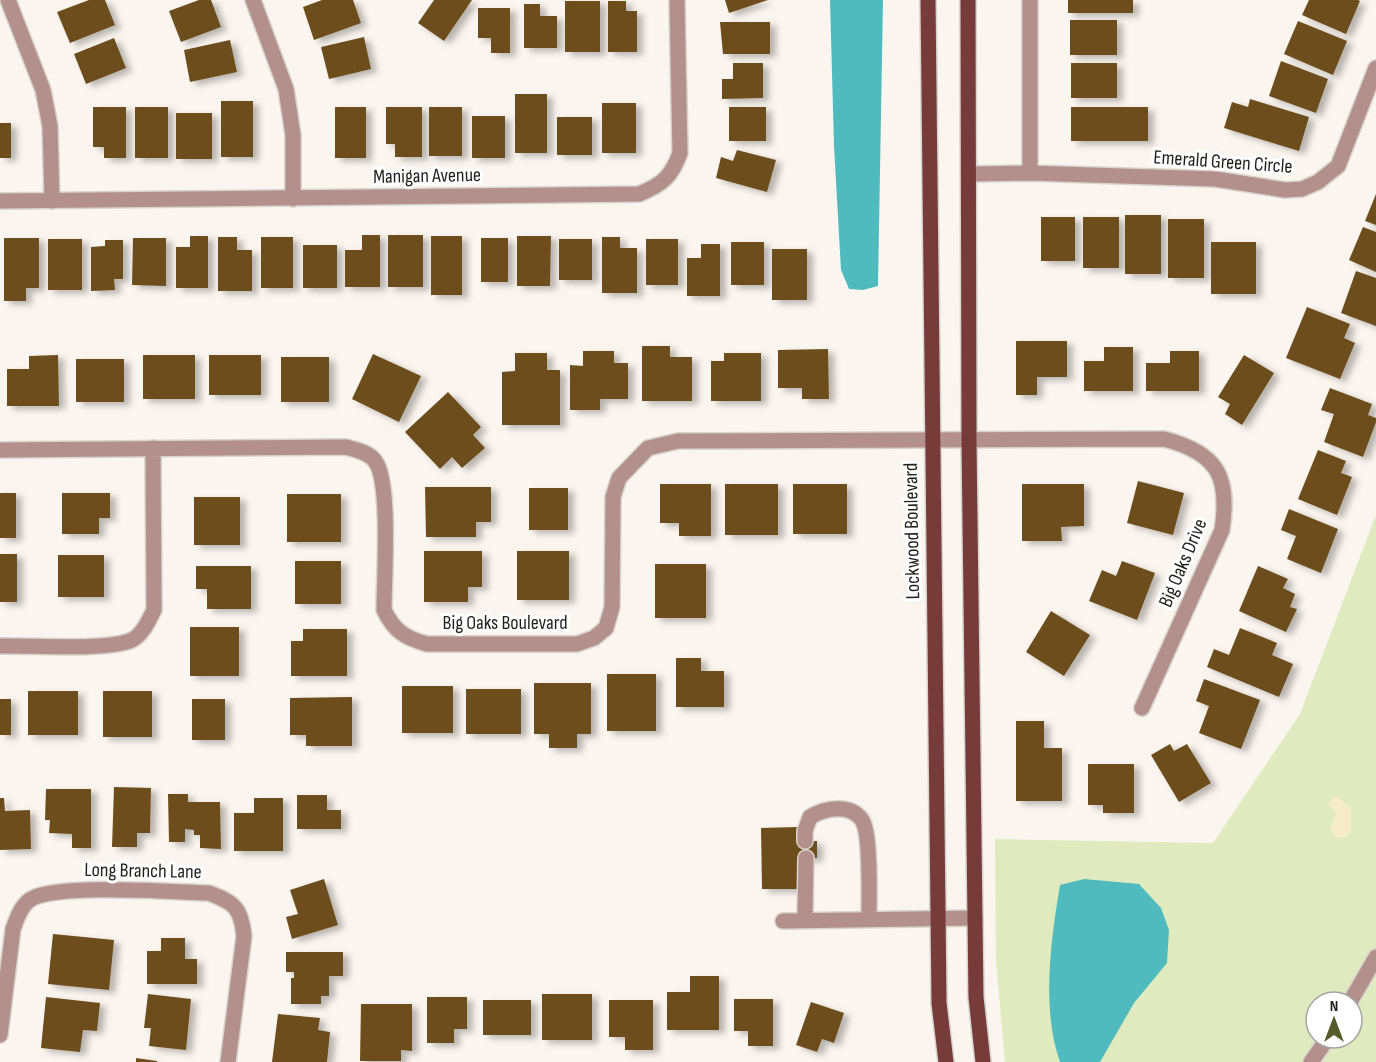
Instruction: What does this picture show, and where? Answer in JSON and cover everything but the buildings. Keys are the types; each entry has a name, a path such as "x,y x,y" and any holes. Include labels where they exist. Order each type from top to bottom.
{"main road":[{"name":"Lockwood Boulevard","path":"927,0 939,1003 946,1062"},
{"path":"968,0 969,442 976,997 983,1062"}],"street":[{"path":"8,0 44,90 50,126 52,201"},
{"path":"252,0 286,89 293,135 293,199"},
{"name":"Manigan Avenue","path":"0,201 639,194 660,186 674,171 680,153 676,0"},
{"path":"1030,0 1030,173"},
{"name":"Emerald Green Circle","path":"969,174 1030,173 1215,179 1285,190 1302,189 1318,182 1338,166 1376,68"},
{"name":"Big Oaks Drive","path":"969,442 1164,440 1189,446 1209,460 1224,481 1226,505 1222,530 1142,708"},
{"name":"Big Oaks Boulevard","path":"0,450 346,447 363,452 375,461 384,481 384,610 392,627 409,639 427,644 577,644 594,638 606,628 612,607 613,497 620,478 648,448 678,441 969,442"},
{"path":"0,646 114,645 134,639 145,627 154,610 153,448"},
{"path":"805,841 805,831 810,817 820,811 839,809 854,813 861,819 867,844 869,919"},
{"path":"805,920 806,858"},
{"name":"Long Branch Lane","path":"0,1035 13,929 19,912 31,899 57,891 209,893 231,901 242,917 244,936 228,1062"},
{"path":"783,921 975,918"},
{"path":"1357,990 1376,957"}],"green space":[{"path":"1376,515 1376,1062 1005,1062 996,961 995,839 1213,843 1300,714"}],"sand":[{"path":"1336,796 1351,808 1351,832 1344,838 1336,837 1330,828 1336,814 1328,802"}],"water":[{"path":"830,0 883,0 878,286 863,290 849,289 841,270 834,146"},
{"path":"1084,879 1139,884 1161,908 1169,930 1167,963 1134,1003 1100,1062 1060,1062 1054,1041 1049,997 1054,928 1060,885"}]}
